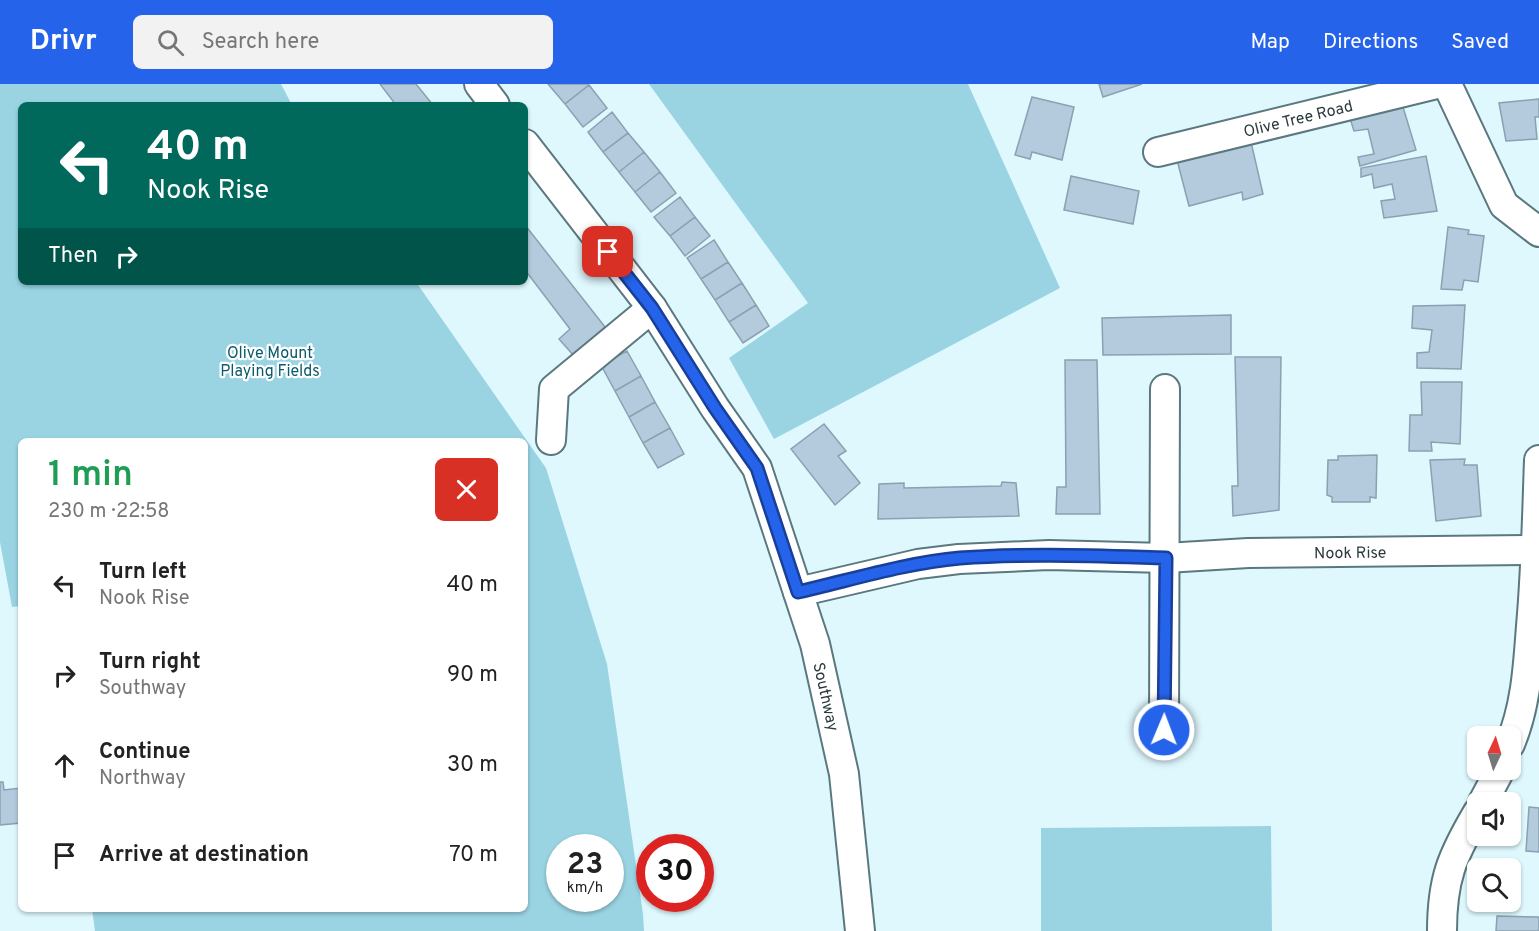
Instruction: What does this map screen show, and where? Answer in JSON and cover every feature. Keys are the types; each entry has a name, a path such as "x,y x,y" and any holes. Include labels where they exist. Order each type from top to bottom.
{"street":[{"path":"479,84 493,102"},
{"name":"Olive Tree Road","path":"1158,152 1437,84"},
{"path":"1447,84 1504,205 1539,232"},
{"name":"Southway","path":"528,148 652,308 715,408 757,468 815,644 844,774 860,931"},
{"path":"551,440 554,389 652,308"},
{"path":"1164,730 1165,389"},
{"path":"1517,726 1527,684 1539,460"},
{"name":"Nook Rise","path":"798,592 918,564 959,558 1049,555 1166,558 1248,553 1535,550"},
{"path":"1442,931 1442,901 1449,870 1467,831"}],"green space":[{"name":"Olive Mount Playing Fields","path":"0,84 281,84 290,102 18,102 18,285 418,285 525,438 18,438 18,606 12,607 0,542"},
{"path":"649,84 968,84 1060,288 774,439 729,358 808,303"},
{"name":"Olive Mount Playing Fields","path":"528,442 546,468 607,664 636,865 636,912 643,912 644,931 95,931 92,912 528,912"},
{"path":"1271,826 1272,931 1041,931 1041,828"}],"building":[{"path":"380,84 416,84 431,102 394,102"},
{"path":"548,84 588,84 589,85 565,104"},
{"path":"1099,84 1142,84 1103,97"},
{"path":"589,85 607,108 583,127 565,104"},
{"path":"1032,97 1074,107 1062,160 1032,152 1030,159 1015,155"},
{"path":"1400,97 1416,150 1360,166 1358,157 1374,154 1368,129 1354,131 1348,112"},
{"path":"1539,99 1539,117 1535,117 1537,139 1506,141 1499,103"},
{"path":"612,112 628,133 603,152 588,132"},
{"path":"628,133 644,152 619,172 603,152"},
{"path":"1251,142 1263,194 1243,200 1242,192 1189,206 1177,160"},
{"path":"644,152 660,172 635,192 619,172"},
{"path":"1426,156 1437,211 1384,218 1381,201 1395,199 1392,184 1374,188 1372,174 1361,177 1361,168"},
{"path":"660,172 676,193 651,212 635,192"},
{"path":"1071,176 1139,191 1133,224 1064,210"},
{"path":"680,197 695,217 670,236 654,217"},
{"path":"695,217 710,236 685,256 670,236"},
{"path":"1448,227 1469,230 1468,234 1484,236 1478,282 1464,280 1462,290 1441,289"},
{"path":"528,229 605,327 574,356 559,339 570,329 528,274"},
{"path":"714,240 728,262 701,279 687,258"},
{"path":"728,262 742,283 715,300 701,279"},
{"path":"742,283 756,305 729,322 715,300"},
{"path":"756,305 769,326 743,343 729,322"},
{"path":"1465,305 1461,369 1417,368 1417,353 1429,352 1432,330 1412,328 1413,306"},
{"path":"1231,315 1231,354 1103,355 1102,318"},
{"path":"627,351 641,376 615,391 601,365"},
{"path":"1235,357 1281,357 1279,510 1233,516 1232,486 1238,486"},
{"path":"1065,360 1097,360 1100,514 1056,514 1057,487 1066,487"},
{"path":"641,376 655,402 629,417 615,391"},
{"path":"1421,382 1462,382 1460,444 1431,442 1432,451 1409,451 1410,415 1422,415"},
{"path":"655,402 670,428 643,443 629,417"},
{"path":"824,424 846,451 838,456 860,483 835,505 791,449"},
{"path":"670,428 684,454 658,468 643,443"},
{"path":"1377,455 1376,498 1370,497 1370,502 1332,502 1332,497 1327,495 1328,460 1338,460 1338,456"},
{"path":"1465,459 1464,465 1477,465 1481,516 1436,521 1430,460"},
{"path":"1002,482 1016,483 1019,516 878,519 879,484 904,483 904,488 1001,486"},
{"path":"0,782 3,782 4,790 18,788 18,823 0,825"},
{"path":"1529,807 1539,808 1539,852 1526,851"},
{"path":"1497,916 1539,917 1539,931 1496,931"}],"route":[{"path":"608,252 652,308 715,408 757,468 798,592 918,564 959,558 1049,555 1166,558 1164,730"}]}
